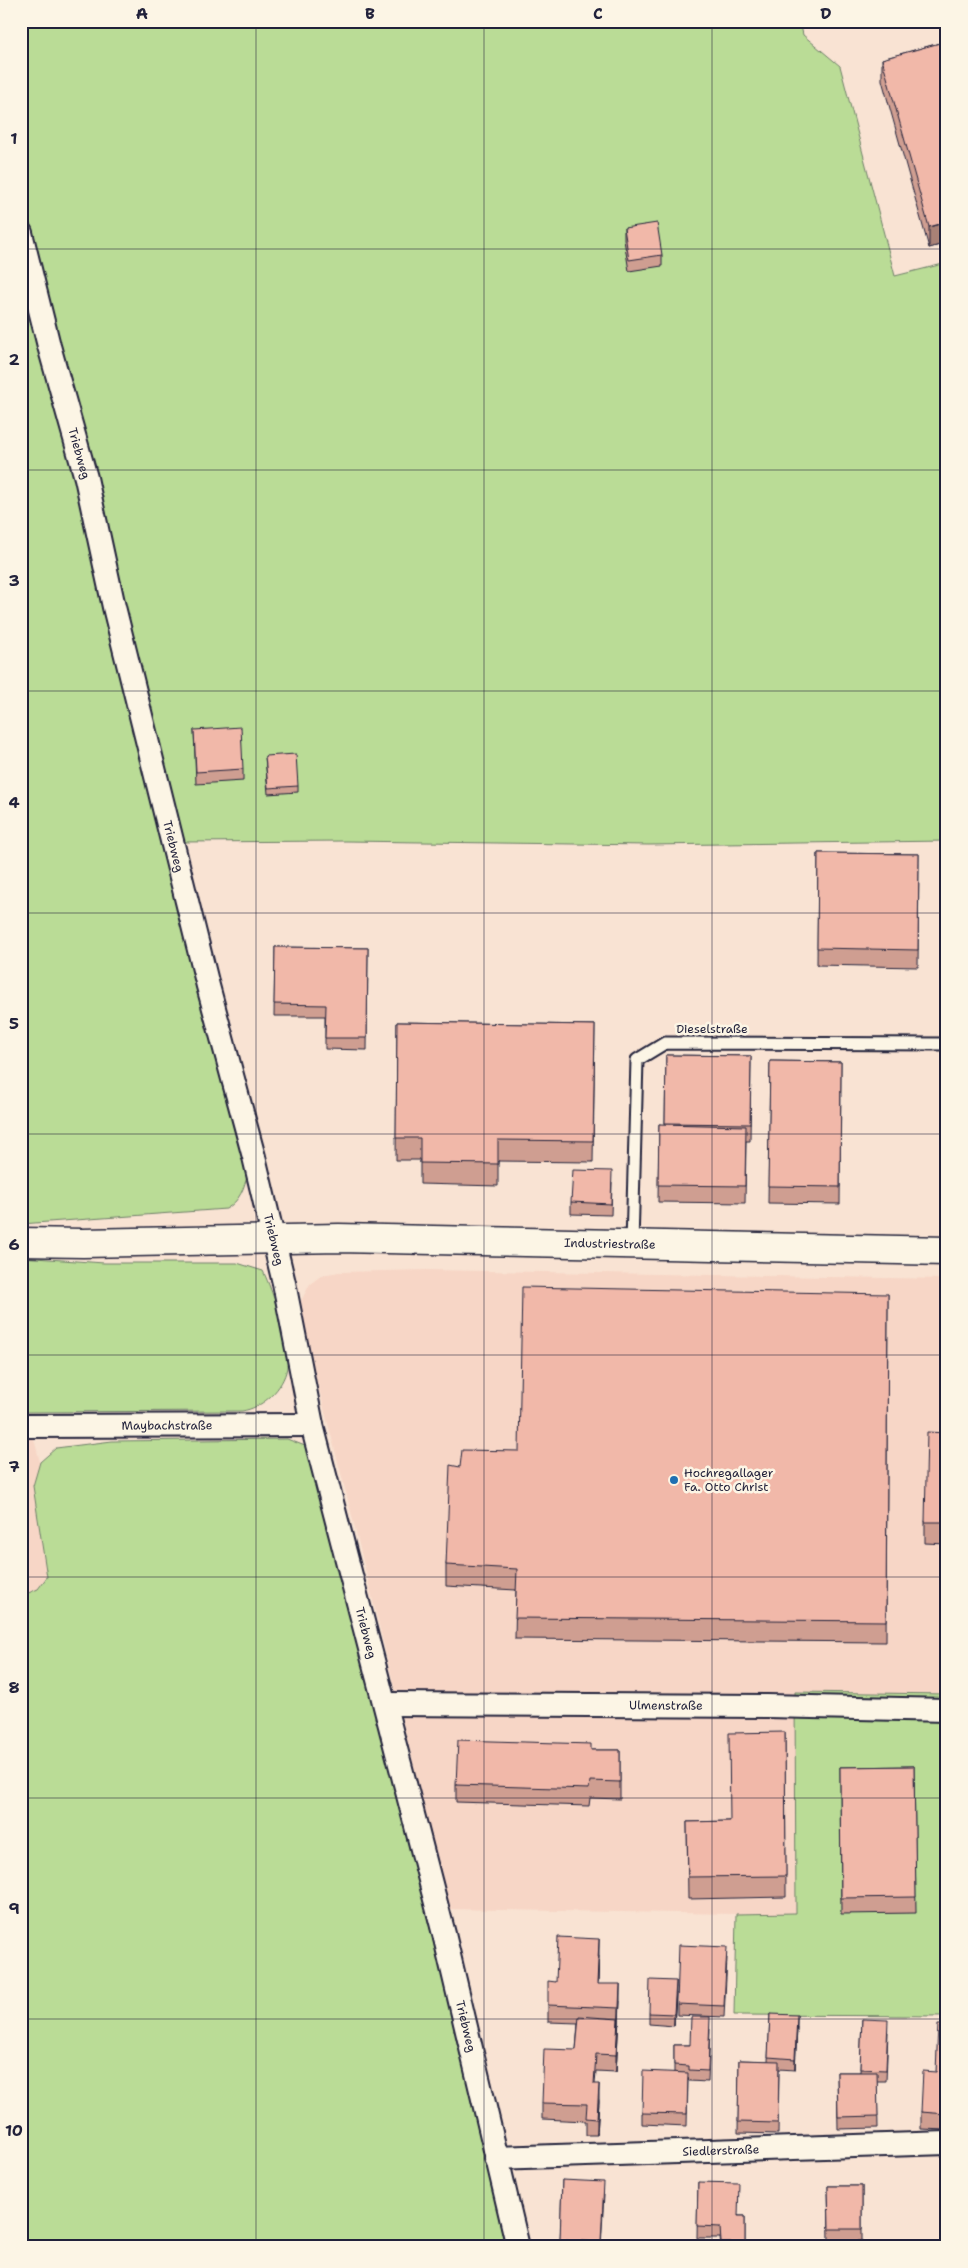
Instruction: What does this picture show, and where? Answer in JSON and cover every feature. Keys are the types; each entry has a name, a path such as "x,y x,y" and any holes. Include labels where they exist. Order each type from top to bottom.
{"street":[{"name":"Triebweg","path":"21,233 49,346 86,478 114,607 273,1238 312,1425 444,1934 518,2247"},
{"name":"Industriestraße","path":"21,1242 83,1243 339,1238 947,1251"},
{"name":"Maybachstraße","path":"21,1426 312,1425"},
{"name":"Ulmenstraße","path":"385,1704 758,1706 947,1710"},
{"name":"Siedlerstraße","path":"496,2158 947,2144"}],"lane":[{"name":"Dieselstraße","path":"632,1244 637,1060 665,1043 947,1044"}],"shaded area":[{"path":"426,1270 947,1279 947,1694 795,1692 796,1913 736,1914 449,1909 350,1508 302,1324 301,1301 310,1284 322,1275 339,1272"},
{"path":"21,1412 27,1412 40,1462 33,1486 47,1577 38,1589 21,1596"}],"green space":[{"path":"21,21 800,21 803,35 840,66 895,276 947,263 947,841 649,845 346,841 180,842 248,1173 243,1189 235,1202 226,1209 21,1224"},
{"path":"21,1257 104,1263 237,1263 263,1271 277,1306 287,1350 286,1372 283,1379 263,1403 242,1411 21,1412"},
{"path":"287,1439 305,1446 311,1455 445,1988 488,2165 505,2247 21,2247 21,1596 38,1589 47,1577 33,1486 40,1462 56,1448 112,1441"},
{"path":"795,1692 947,1694 947,2016 734,2015 736,1914 796,1913"}],"building":[{"path":"947,41 947,222 929,227 882,59"},
{"path":"657,223 662,255 629,260 624,228"},
{"path":"241,727 243,769 196,772 194,730"},
{"path":"296,754 298,786 268,788 265,756"},
{"path":"818,853 919,854 918,950 817,948"},
{"path":"275,947 368,948 367,1038 325,1038 326,1005 274,1004"},
{"path":"397,1022 595,1025 593,1141 498,1140 498,1164 420,1163 420,1138 396,1138"},
{"path":"666,1055 751,1056 750,1124 665,1123"},
{"path":"770,1061 841,1062 840,1187 768,1186"},
{"path":"659,1124 746,1126 745,1186 658,1185"},
{"path":"573,1170 612,1171 611,1204 571,1202"},
{"name":"Hochregallager Fa. Otto Christ","path":"522,1287 888,1294 886,1621 515,1618 517,1569 446,1565 450,1465 460,1467 462,1450 519,1451"},
{"path":"927,1432 947,1433 947,1522 925,1522"},
{"path":"785,1732 786,1876 688,1877 687,1822 730,1821 729,1733"},
{"path":"458,1740 591,1744 591,1750 620,1750 620,1782 590,1781 589,1789 456,1785"},
{"path":"914,1766 916,1897 841,1898 840,1767"},
{"path":"558,1937 599,1939 597,1984 620,1984 619,2008 548,2005 548,1981 556,1982"},
{"path":"679,1945 727,1947 724,2006 677,2004"},
{"path":"650,1980 676,1981 674,2014 649,2013"},
{"path":"770,2014 797,2015 795,2059 768,2057"},
{"path":"579,2016 618,2019 616,2055 596,2054 594,2084 599,2084 597,2119 586,2118 587,2104 542,2103 544,2049 576,2050"},
{"path":"691,2017 710,2017 708,2071 689,2070 689,2066 674,2065 674,2045 690,2045"},
{"path":"862,2019 888,2020 886,2070 860,2069"},
{"path":"938,2025 947,2025 947,2114 921,2112 923,2071 936,2072"},
{"path":"739,2060 779,2061 778,2123 738,2122"},
{"path":"643,2071 688,2073 687,2114 642,2113"},
{"path":"837,2072 877,2072 878,2116 838,2117"},
{"path":"562,2180 604,2182 601,2242 560,2240"},
{"path":"698,2182 739,2183 738,2216 745,2216 745,2243 721,2243 720,2227 697,2226"},
{"path":"828,2186 862,2186 862,2229 829,2229"}],"place":[{"name":"Hochregallager Fa. Otto Christ","path":"674,1480"}]}
